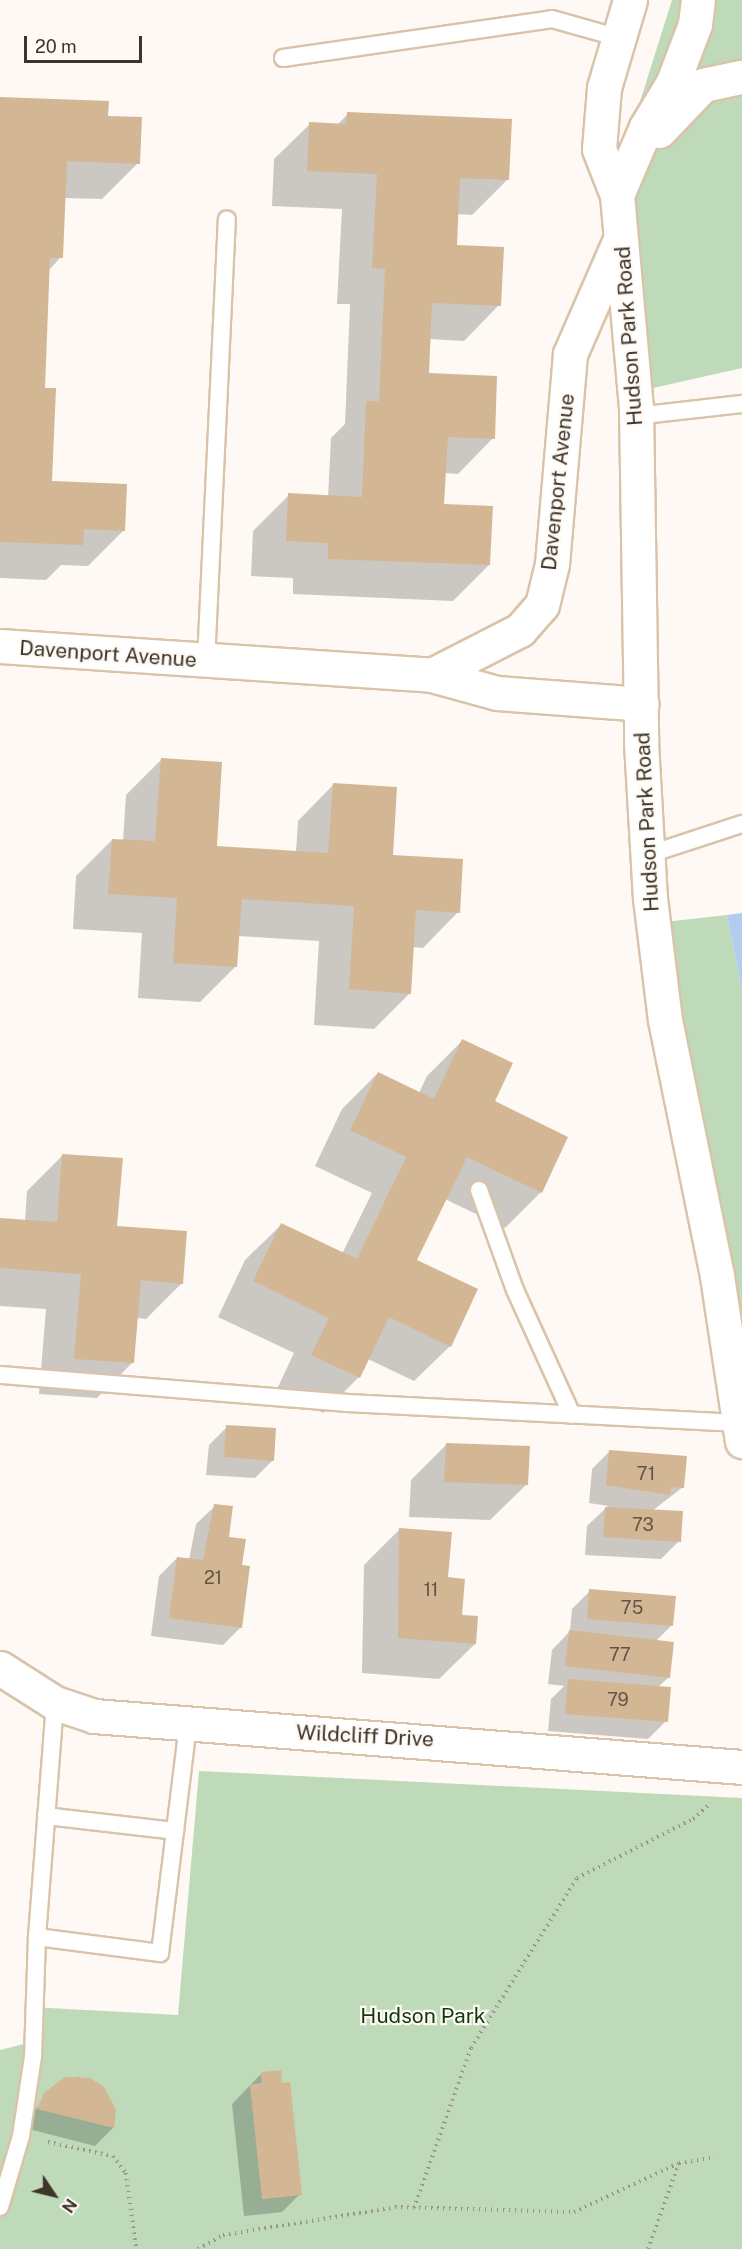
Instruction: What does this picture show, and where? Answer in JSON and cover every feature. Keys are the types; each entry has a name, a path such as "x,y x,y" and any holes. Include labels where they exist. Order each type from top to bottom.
{"street":[{"name":"Hudson Park Road","path":"630,0 616,37 599,150 617,195 636,416 647,855 664,1020 741,1432"},
{"name":"Hudson Park Road","path":"617,195 673,82 695,24 698,0"},
{"path":"632,161 703,85 742,77"},
{"name":"Davenport Avenue","path":"432,675 520,630 542,605 552,564 570,354 621,237"},
{"name":"Davenport Avenue","path":"0,646 206,662 432,675 497,693 642,704"},
{"name":"Wildcliff Drive","path":"0,1668 55,1703 94,1716 188,1726 453,1740 742,1767"}],"lane":[{"path":"283,58 552,19 616,37"},
{"path":"206,662 227,219"},
{"path":"636,416 742,404"},
{"path":"647,855 742,824"},
{"path":"479,1190 515,1290 572,1414"},
{"path":"0,1375 572,1414 741,1432"},
{"path":"0,2207 21,2136 33,2057 37,1937 55,1703"},
{"path":"37,1937 160,1953 188,1726"},
{"path":"46,1816 175,1831"}],"path":[{"path":"414,2208 471,2048 577,1878 693,1819 718,1796"},
{"path":"21,2136 113,2156 126,2173 136,2249"},
{"path":"198,2249 223,2235 414,2208 574,2212 679,2163 715,2157"},
{"path":"648,2249 679,2163"}],"green space":[{"path":"672,0 742,0 742,368 622,395 610,197"},
{"path":"727,915 742,990 742,1443 646,924"},
{"name":"Hudson Park","path":"199,1771 742,1798 742,2249 0,2249 0,2050 28,2043 31,2007 178,2015"}],"water":[{"path":"742,913 742,990 727,915"}],"building":[{"path":"0,97 109,101 108,116 142,117 140,164 67,161 63,258 50,258 45,388 56,388 52,481 127,484 125,531 84,529 83,545 0,542"},
{"path":"347,112 512,119 509,180 460,178 457,245 504,247 501,306 432,303 429,373 497,376 495,439 448,437 444,504 493,506 490,565 328,559 328,543 286,541 288,493 362,497 366,401 379,401 385,269 372,268 377,174 307,171 309,122 346,124"},
{"path":"161,758 222,762 217,846 328,853 333,783 397,787 393,855 463,859 460,913 416,910 411,994 349,989 354,906 242,899 237,967 173,963 177,898 108,894 112,839 155,841"},
{"path":"462,1039 513,1063 495,1101 568,1137 542,1193 467,1157 417,1260 478,1289 451,1347 389,1317 360,1378 311,1355 329,1318 253,1281 281,1223 357,1259 406,1157 350,1130 378,1072 434,1099"},
{"path":"62,1154 123,1158 117,1226 187,1231 183,1284 141,1280 134,1363 74,1359 81,1274 0,1268 0,1218 57,1222"},
{"path":"226,1425 276,1428 274,1461 224,1457"},
{"path":"446,1443 530,1446 528,1485 444,1482"},
{"path":"609,1450 687,1456 684,1488 671,1487 670,1495 606,1485"},
{"path":"214,1504 233,1506 229,1537 246,1539 242,1565 250,1566 242,1628 169,1618 177,1557 203,1560"},
{"path":"605,1507 683,1511 681,1542 603,1537"},
{"path":"399,1528 452,1532 448,1577 465,1579 462,1615 478,1616 476,1644 398,1638"},
{"path":"589,1589 676,1596 673,1626 587,1619"},
{"path":"569,1630 674,1642 670,1678 565,1666"},
{"path":"568,1679 671,1687 668,1722 565,1714"},
{"path":"281,2070 282,2083 290,2082 302,2195 262,2199 250,2085 262,2083 261,2072"},
{"path":"65,2077 90,2078 104,2087 116,2110 114,2128 37,2109 44,2093"}]}
